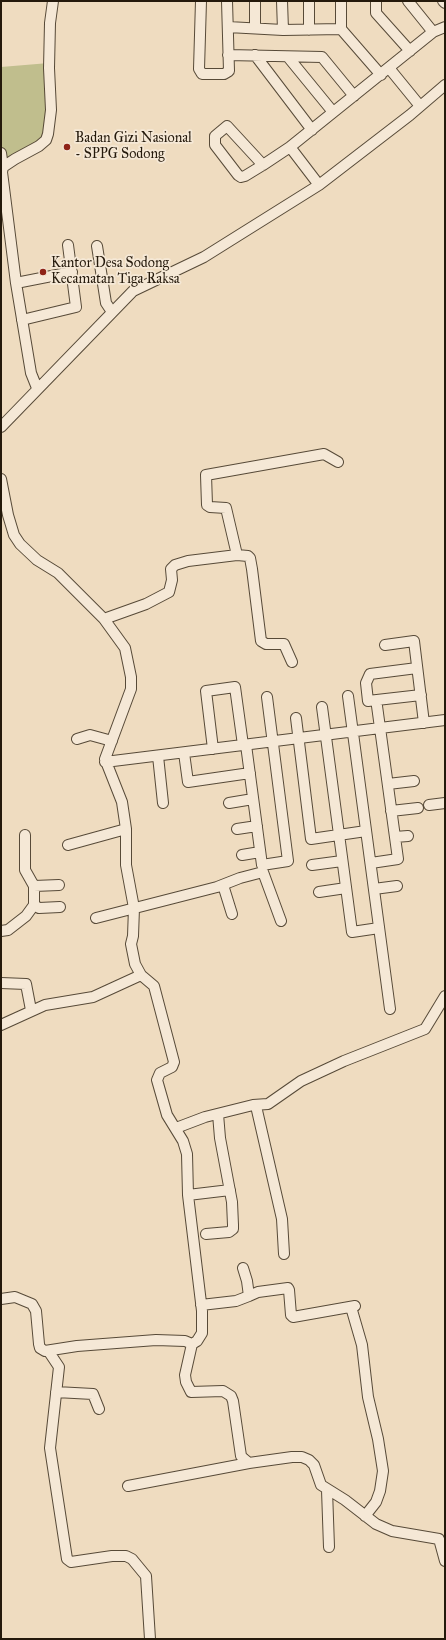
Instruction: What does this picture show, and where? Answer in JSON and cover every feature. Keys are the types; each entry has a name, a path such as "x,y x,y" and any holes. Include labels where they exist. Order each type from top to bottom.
{"street":[{"path":"3,168 15,159 39,146 46,140 48,134 51,110 49,68 50,23 53,1"},
{"path":"201,1 198,69 202,74 228,73 228,1"},
{"path":"254,28 255,1"},
{"path":"282,1 283,30"},
{"path":"309,1 309,30"},
{"path":"341,1 341,29 380,75"},
{"path":"376,1 376,13 410,50"},
{"path":"408,1 433,32"},
{"path":"228,27 283,30 341,29"},
{"path":"263,165 227,126 215,136 215,145 241,177 263,165 290,147 433,32 445,27"},
{"path":"228,55 324,58 354,96"},
{"path":"255,55 312,130"},
{"path":"288,57 334,112"},
{"path":"389,68 420,106"},
{"path":"1,427 37,388 133,291 204,257 319,185 445,85"},
{"path":"290,147 319,185"},
{"path":"1,153 3,168 2,177 16,283 31,373 37,388"},
{"path":"22,320 76,307 68,245"},
{"path":"97,246 106,303 112,312"},
{"path":"16,283 72,272"},
{"path":"237,555 226,508 210,507 206,505 206,475 324,454 338,462"},
{"path":"1,479 8,515 14,535 20,544 37,560 58,573 104,619 125,648 132,677 131,689 105,756 105,762 122,802 126,829 126,864 134,908 133,936 131,944 135,964 141,975 154,986 171,1048 174,1066 160,1073 157,1080 167,1115 176,1128 186,1148 188,1195 201,1305 202,1333 197,1342 192,1344 185,1341 156,1340 77,1346 49,1352"},
{"path":"104,619 146,604 169,592 172,580 171,569 175,565 188,561 237,555 248,556 250,558 261,641 266,644 284,644 292,662"},
{"path":"385,645 414,641 424,723"},
{"path":"417,668 370,674 366,683 368,701 420,695"},
{"path":"213,749 206,691 235,687 250,773 262,865 288,861 267,697"},
{"path":"348,696 390,1009"},
{"path":"371,863 398,859 377,706"},
{"path":"322,707 352,932 379,928"},
{"path":"296,718 311,839 366,831"},
{"path":"105,762 445,720"},
{"path":"77,739 90,735 112,741"},
{"path":"184,753 188,782 250,773"},
{"path":"158,756 163,803"},
{"path":"388,784 414,781"},
{"path":"229,803 253,799"},
{"path":"429,806 445,803"},
{"path":"391,811 418,808"},
{"path":"237,829 257,826"},
{"path":"68,845 126,829"},
{"path":"1,931 8,930 26,916 34,905 34,886 25,870 25,835"},
{"path":"395,837 408,836"},
{"path":"242,855 260,852"},
{"path":"312,865 342,861"},
{"path":"96,918 222,885 240,878 263,872 281,921"},
{"path":"34,886 59,885"},
{"path":"222,885 232,914"},
{"path":"374,889 397,886"},
{"path":"319,892 346,888"},
{"path":"34,905 39,908 60,907"},
{"path":"1,1025 31,1010 45,1005 93,997 141,975"},
{"path":"1,983 26,984 31,1010"},
{"path":"176,1128 205,1117 268,1104 301,1081 344,1061 425,1029 445,996"},
{"path":"256,1106 282,1219 284,1254"},
{"path":"206,1234 229,1232 233,1229 234,1217 220,1138 218,1114"},
{"path":"188,1195 230,1190"},
{"path":"243,1268 249,1296"},
{"path":"201,1305 236,1301 258,1292 288,1288 290,1292 291,1315 293,1317 353,1306 362,1345 368,1397 378,1438 383,1471 380,1492 376,1502 365,1516"},
{"path":"1,1298 15,1297 32,1304 36,1311 40,1348 49,1352 60,1367 50,1448 67,1559 71,1562 112,1556 126,1556 132,1559 146,1576 150,1639"},
{"path":"192,1344 185,1375 191,1392 223,1391 230,1396 233,1401 241,1456 249,1463"},
{"path":"56,1392 93,1394 99,1409"},
{"path":"128,1486 249,1463 302,1457 309,1460 314,1465 321,1485 345,1500 384,1529 442,1537 445,1561"},
{"path":"327,1490 329,1547"}],"shaded area":[{"path":"49,63 46,140 1,171 1,67"}],"place":[{"name":"Badan Gizi Nasional - SPPG Sodong","path":"67,147"},
{"name":"Kantor Desa Sodong Kecamatan Tiga Raksa","path":"43,272"}]}
